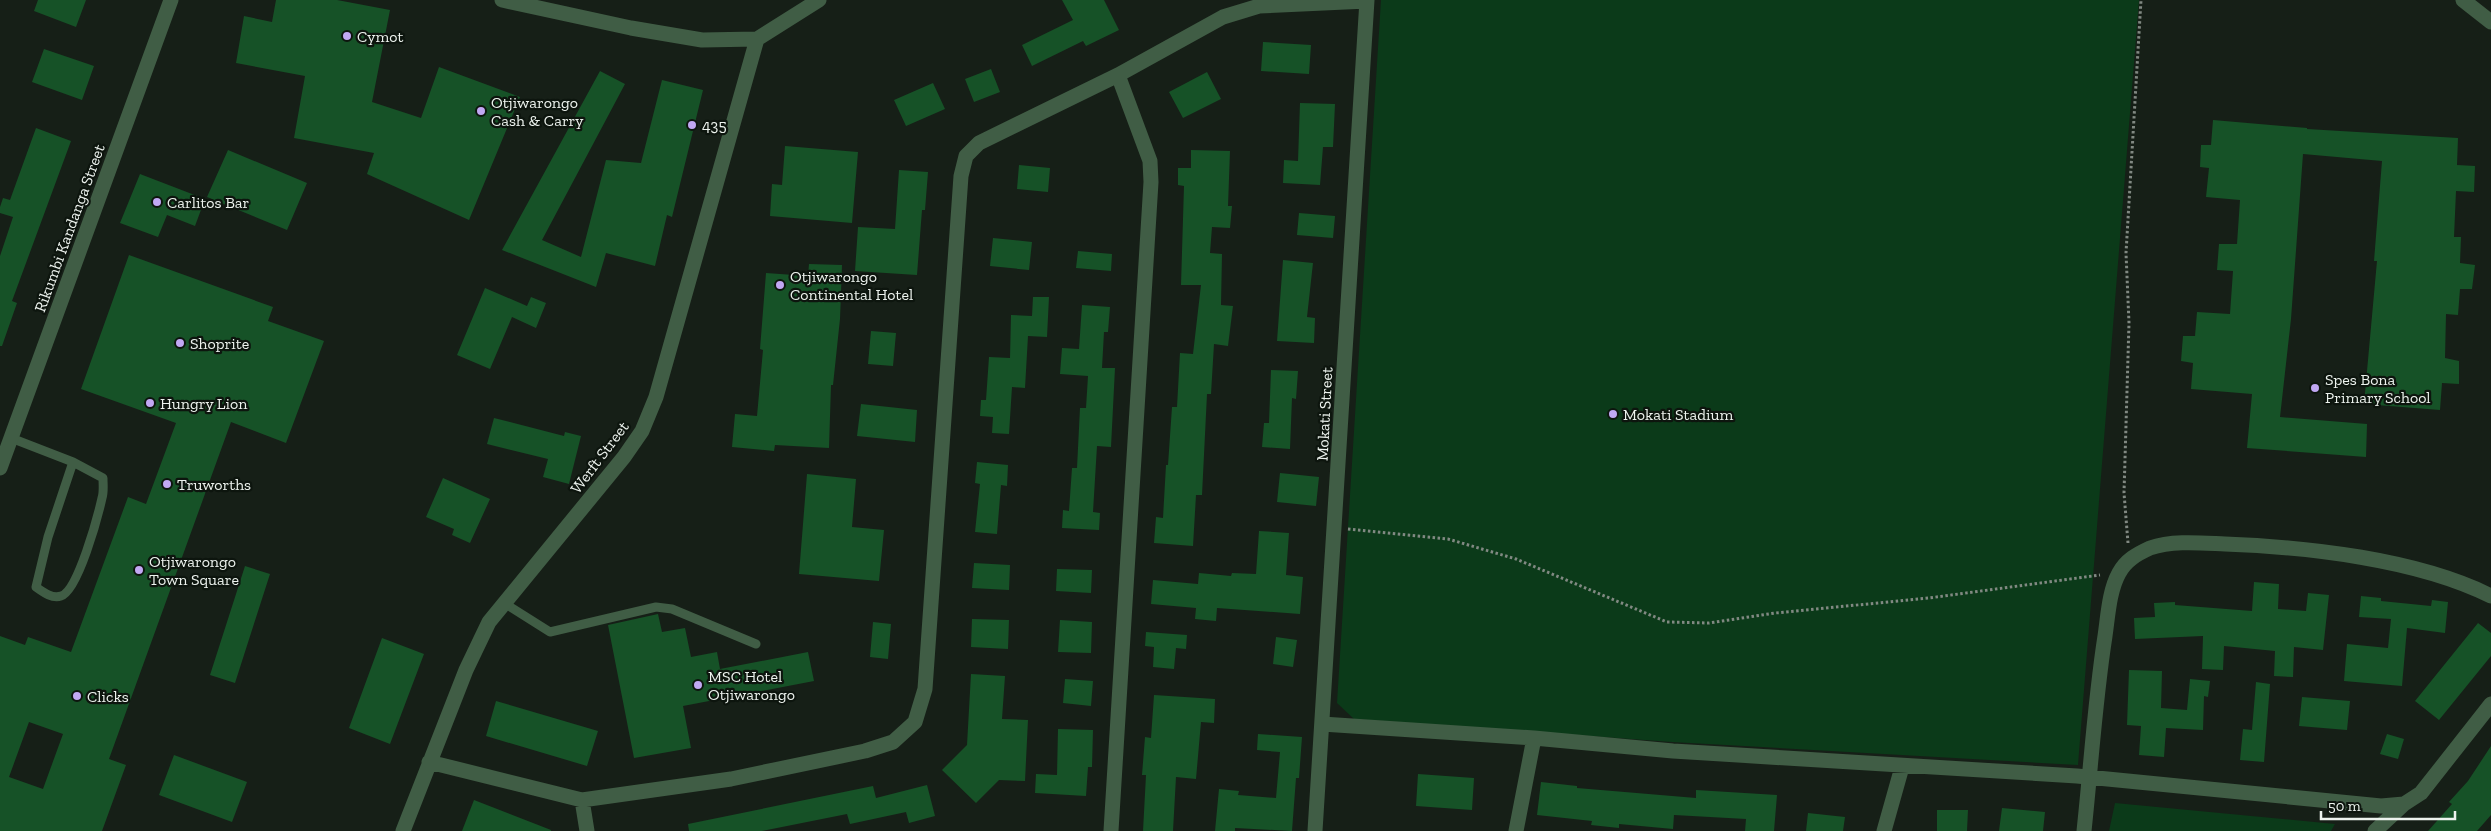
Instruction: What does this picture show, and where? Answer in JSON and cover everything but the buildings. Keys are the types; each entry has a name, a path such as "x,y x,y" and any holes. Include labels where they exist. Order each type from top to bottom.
{"street":[{"name":"Rikumbi Kandanga Street","path":"0,468 5,436 171,0"},
{"path":"502,0 631,28 702,40 757,39 819,0"},
{"path":"2463,0 2491,22"},
{"path":"429,762 582,800 731,779 864,751 894,742 914,722 925,689 961,176 966,156 979,143 1118,75 1222,17 1259,6 1367,1"},
{"name":"Mokati Street","path":"1315,831 1367,1"},
{"name":"Werft Street","path":"403,831 466,670 488,622 624,457 642,431 656,397 757,39"},
{"path":"1111,831 1151,182 1150,160 1118,75"},
{"path":"2084,831 2100,666 2110,601 2118,574 2129,559 2152,548 2189,543 2284,546 2350,556 2428,572 2491,596"},
{"path":"2375,831 2404,804 2421,793 2491,704"},
{"path":"1322,724 1534,738 1673,751 2090,778 2362,805 2404,804"},
{"path":"1516,831 1534,738"},
{"path":"1884,831 1902,766"},
{"path":"582,800 587,831"}],"lane":[{"path":"5,436 73,462 103,478 103,496 92,536 71,589 61,596 51,597 36,587 48,537 73,462"},
{"path":"504,603 550,632 656,607 672,609 756,644"}],"path":[{"path":"2129,559 2124,493 2129,323 2126,253 2141,0"},
{"path":"1334,528 1448,539 1516,559 1667,622 1709,623 1775,612 1928,598 2077,577 2118,574"}],"green space":[{"path":"1381,0 2139,0 2078,765 1672,742 1354,719 1337,703"},
{"path":"2115,803 2335,824 2331,831 2109,831"}],"place":[{"name":"Cymot","path":"347,36"},
{"name":"Otjiwarongo Cash & Carry","path":"481,111"},
{"name":"435","path":"692,125"},
{"name":"Carlitos Bar","path":"157,202"},
{"name":"Otjiwarongo Continental Hotel","path":"780,285"},
{"name":"Shoprite","path":"180,343"},
{"name":"Spes Bona Primary School","path":"2315,388"},
{"name":"Hungry Lion","path":"150,403"},
{"name":"Mokati Stadium","path":"1613,414"},
{"name":"Truworths","path":"167,484"},
{"name":"Otjiwarongo Town Square","path":"139,570"},
{"name":"MSC Hotel Otjiwarongo","path":"698,685"},
{"name":"Clicks","path":"77,696"}]}
